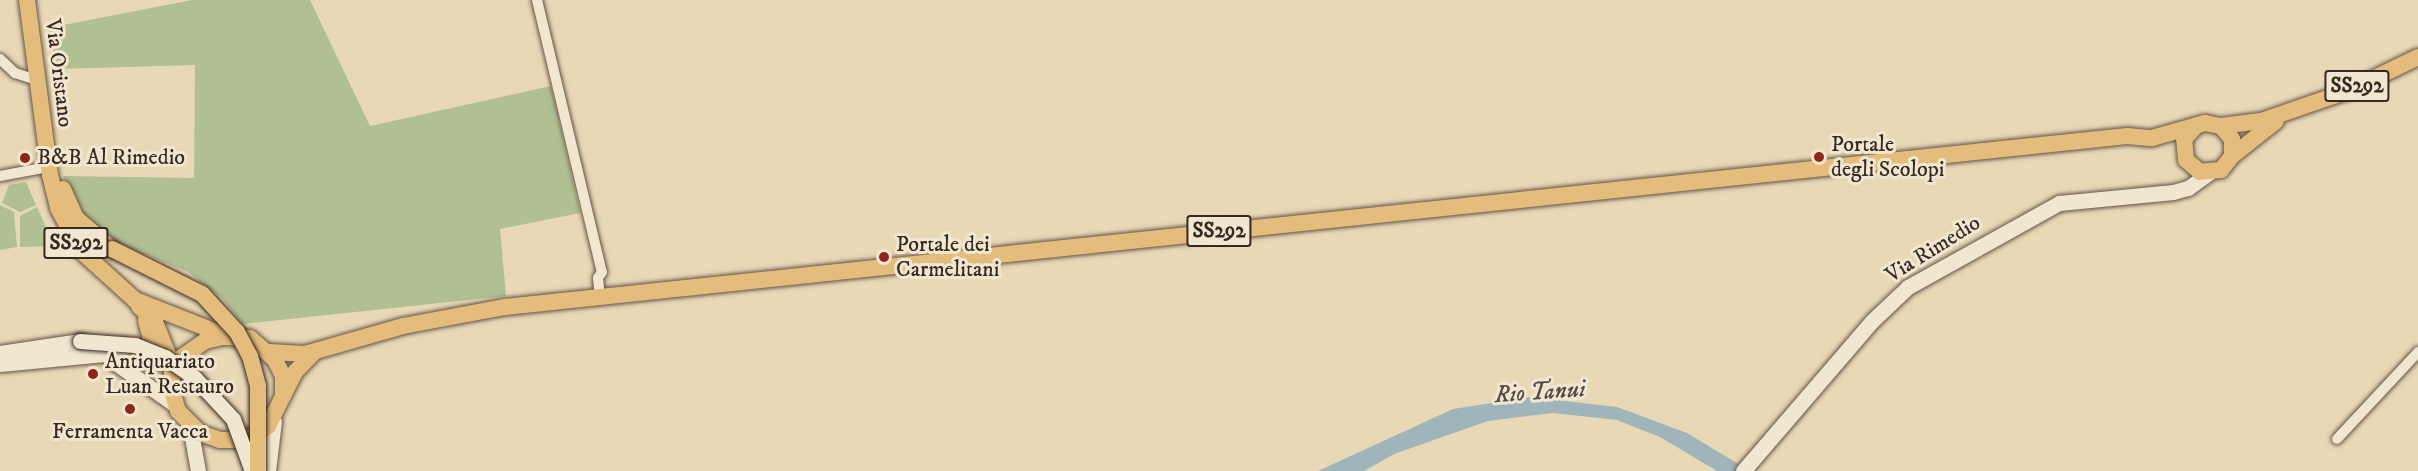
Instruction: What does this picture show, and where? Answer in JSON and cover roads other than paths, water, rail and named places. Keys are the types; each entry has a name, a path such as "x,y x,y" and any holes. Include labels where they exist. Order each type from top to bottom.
{"main road":[{"name":"Via Oristano","path":"27,0 45,147 58,208 81,251 155,322 172,364"},
{"name":"SS292","path":"174,404 172,364 205,341 229,337 250,338 269,352 292,355 314,352 403,326 505,307 2116,137 2152,138 2197,125 2210,123 2222,126 2262,121 2348,91 2418,57"},
{"name":"SS292","path":"2152,138 2209,173 2226,166 2232,156 2294,109"},
{"path":"2179,189 2188,162 2184,139 2197,125"},
{"path":"2222,126 2232,139 2232,156"},
{"path":"45,147 57,165 76,218 112,249 195,290 237,332 250,356 260,394 258,471"},
{"name":"Via Rimedio","path":"1743,471 1872,321 1908,287 2059,203 2179,189 2209,173"},
{"name":"Via Oristano","path":"138,304 229,337"},
{"path":"134,359 146,352 151,340 138,304"},
{"path":"2,354 80,341 135,345 165,357 194,377 232,419 252,471"},
{"path":"269,352 283,376 282,402"},
{"path":"267,471 274,421 295,372 314,352"},
{"path":"2,354 89,355 172,364"},
{"path":"89,355 119,363 174,404 190,426 210,438 239,442 261,433 274,421"},
{"path":"190,426 198,471"}],"street":[{"path":"537,0 602,272 598,278 600,297"},
{"path":"0,59 15,73 36,80"},
{"path":"0,176 48,167"},
{"path":"2337,440 2418,352"}],"water":[{"path":"1531,397 1617,407 1687,433 1750,471 1717,471 1660,437 1617,420 1553,413 1488,421 1394,454 1364,471 1318,471 1453,409"}],"place":[{"name":"Portale degli Scolopi","path":"1819,157"},
{"name":"B&B Al Rimedio","path":"25,158"},
{"name":"Portale dei Carmelitani","path":"884,257"},
{"name":"Antiquariato Luan Restauro","path":"93,374"},
{"name":"Ferramenta Vacca","path":"130,409"}],"water label":[{"name":"Rio Tanui","path":"1540,393"}]}
